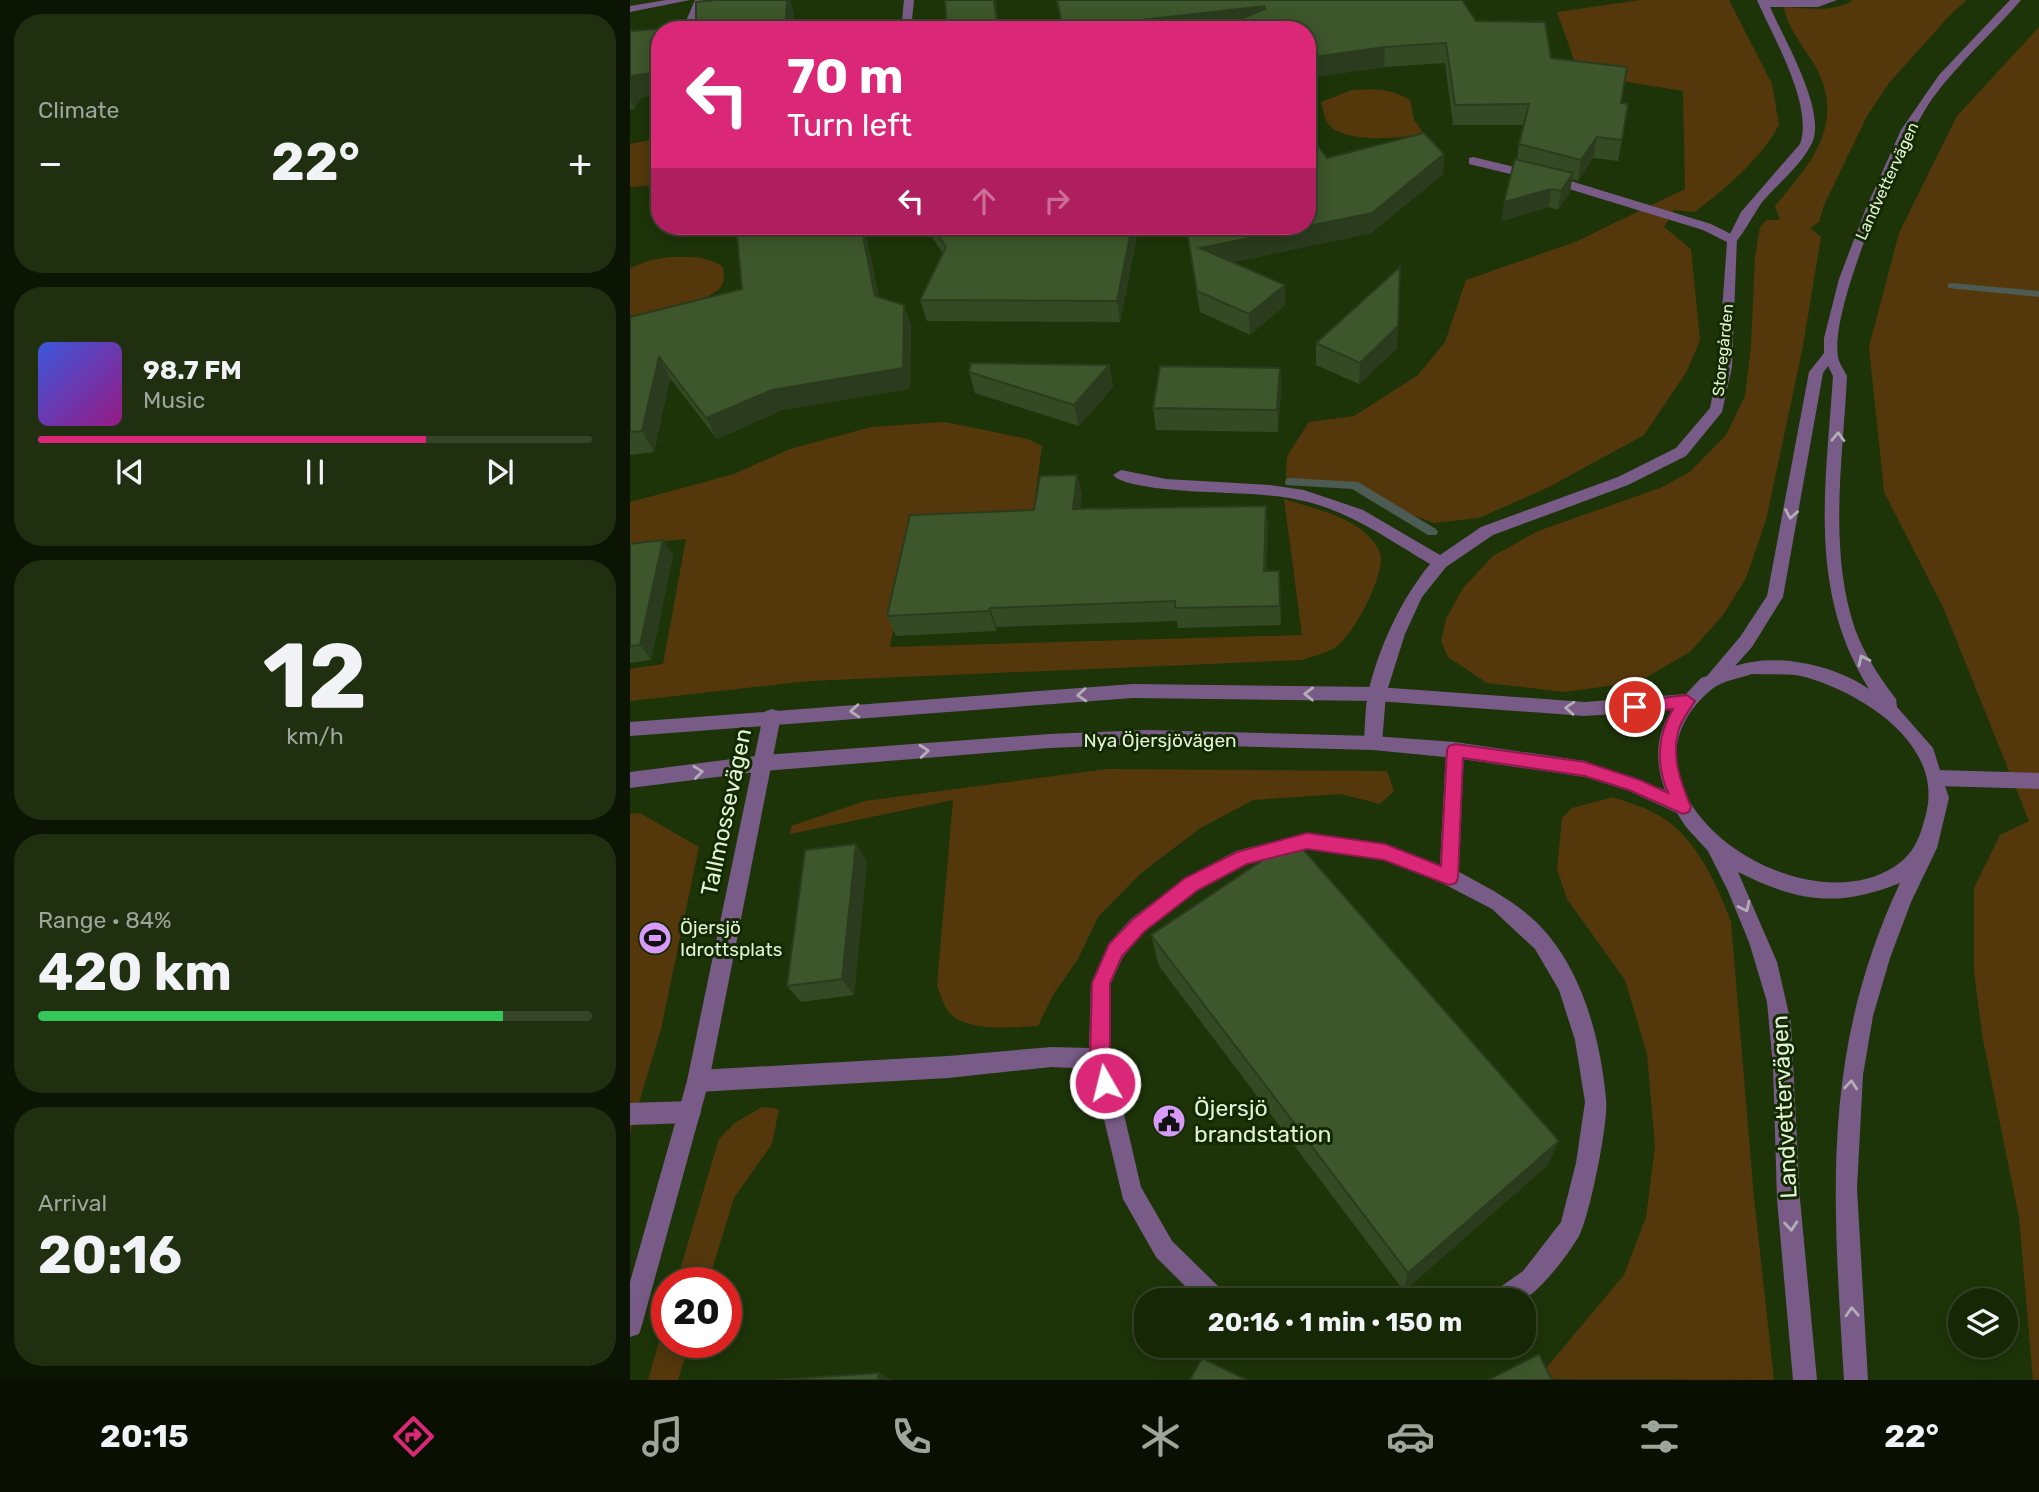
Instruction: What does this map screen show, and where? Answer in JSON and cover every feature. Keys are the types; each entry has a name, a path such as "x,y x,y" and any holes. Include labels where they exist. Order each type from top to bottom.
{"street":[{"path":"630,9 685,0"},
{"path":"691,21 699,0"},
{"path":"907,21 909,0"},
{"path":"1473,161 1560,182 1707,227 1733,240 1745,215 1805,145 1810,132 1805,98 1763,2 1818,4 1832,0"},
{"name":"Landvettervägen","path":"1805,1380 1786,1171 1784,1056 1777,1002 1765,955 1752,921 1715,845 1683,807 1670,778 1667,750 1673,724 1687,701 1712,681 1746,642 1775,597 1816,372 1830,355 1835,317 1858,241 1907,131 1940,82 2017,0"},
{"name":"Storegården","path":"1373,743 1377,694 1396,634 1415,594 1440,563 1487,531 1623,481 1681,452 1717,409 1725,367 1733,240"},
{"name":"Landvettervägen","path":"1830,355 1840,376 1834,533 1836,577 1847,629 1874,683 1922,746 1937,778 1939,815 1895,919 1874,978 1863,1014 1852,1075 1847,1152 1856,1380"},
{"path":"1121,475 1166,484 1270,490 1304,495 1357,514 1440,563"},
{"name":"Landvettervägen","path":"1712,681 1751,668 1798,668 1844,682 1873,698 1899,718"},
{"path":"630,729 772,716 1133,691 1377,694 1585,709 1687,701"},
{"name":"Tallmossevägen","path":"630,1325 698,1081 772,716"},
{"name":"Nya Öjersjövägen","path":"630,780 764,764 1049,741 1146,737 1373,743 1455,750 1585,769 1634,785 1683,807"},
{"path":"1449,877 1455,750"},
{"path":"1937,778 2039,781"},
{"path":"1207,1288 1164,1249 1131,1191 1100,1059 1101,983 1116,950 1138,925 1202,879 1243,858 1307,841 1385,852 1449,877 1499,903 1542,942 1568,986 1586,1040 1596,1102 1587,1163 1572,1228 1531,1279 1518,1288"},
{"name":"Landvettervägen","path":"1715,845 1746,867 1782,882 1831,890 1855,889 1887,879 1913,863 1926,849"},
{"path":"698,1081 948,1067 1052,1057 1100,1059"},
{"path":"630,1114 690,1112"}],"shaded area":[{"path":"1641,0 1729,0 1772,84 1779,125 1752,162 1730,183 1695,212 1674,210 1664,227 1691,249 1700,340 1687,371 1644,435 1549,487 1479,518 1434,523 1404,512 1354,484 1286,480 1287,456 1309,422 1354,416 1418,375 1445,342 1466,280 1575,242 1685,189 1683,91 1579,74 1557,12"},
{"path":"1853,0 1967,0 1950,15 1889,83 1867,116 1824,205 1819,222 1810,228 1821,237 1802,351 1766,520 1746,578 1723,615 1690,652 1638,682 1564,692 1487,683 1448,657 1441,641 1446,619 1463,588 1493,556 1538,531 1660,488 1690,472 1726,435 1745,396 1751,346 1755,257 1760,227 1767,220 1780,220 1775,206 1814,155 1827,120 1827,101 1822,81 1791,27 1784,7 1829,8"},
{"path":"2039,27 2039,1380 2033,1380 2019,1217 1983,1040 1974,972 1974,888 2000,835 2029,821 1944,609 1884,492 1869,347 1899,233 1957,116"},
{"path":"1352,90 1389,91 1410,100 1414,120 1424,134 1376,138 1339,132 1327,121 1321,102"},
{"path":"651,140 651,186 630,187 630,144"},
{"path":"670,257 698,258 717,263 723,267 722,285 703,299 691,303 630,315 630,268 650,260"},
{"path":"945,422 1028,439 1042,446 1032,520 913,525 890,647 1302,635 1284,499 1343,519 1364,532 1375,544 1381,559 1371,594 1357,621 1341,643 1329,651 1302,660 809,681 630,701 630,669 663,664 686,539 630,545 630,502 734,474 790,449 871,427"},
{"path":"1107,769 1387,771 1394,791 1380,804 1341,794 1253,800 1199,829 1140,874 1098,917 1078,959 1053,995 1038,1026 990,1027 965,1023 948,1011 937,985 953,800 790,834 791,826 865,801"},
{"path":"1613,797 1657,814 1686,839 1713,879 1731,922 1754,1198 1774,1380 1537,1379 1624,1275 1646,1217 1655,1146 1647,1054 1625,980 1567,899 1557,869 1562,818 1572,808"},
{"name":"Öjersjö Idrottsplats","path":"640,813 699,847 661,1029 630,1133 630,814"},
{"path":"762,1107 779,1109 772,1144 734,1198 713,1267 681,1267 719,1139 735,1123"},
{"path":"654,1358 685,1358 678,1380 648,1380"}],"building":[{"path":"787,0 786,21 696,21 696,2"},
{"path":"945,0 994,0 997,21 946,21"},
{"path":"1057,0 1462,0 1476,21 1545,22 1551,58 1627,67 1621,103 1628,104 1622,140 1597,137 1581,160 1519,144 1529,104 1455,105 1446,43 1385,47 1316,57 1316,21 1236,21 1265,9 1264,6 1133,21 1061,21"},
{"path":"651,29 651,73 632,76 630,80 630,31"},
{"path":"1424,133 1444,154 1372,213 1316,224 1316,143 1327,158"},
{"path":"1515,159 1573,173 1561,191 1551,189 1504,202"},
{"path":"737,235 863,235 875,296 904,305 903,368 772,390 706,418 659,357 642,431 630,432 630,317 742,289"},
{"path":"938,235 1130,235 1117,301 920,300 946,247"},
{"path":"1188,235 1264,235 1200,248 1285,285 1249,314 1197,291"},
{"path":"1400,267 1398,326 1360,363 1316,343"},
{"path":"971,363 1109,365 1074,405 969,372"},
{"path":"1160,366 1280,368 1277,410 1153,408"},
{"path":"1077,475 1073,509 1266,506 1264,571 1279,571 1280,606 1175,608 1175,601 990,608 989,611 887,616 910,515 1034,510 1040,476"},
{"path":"663,540 640,645 630,646 630,544"},
{"path":"1294,839 1559,1141 1408,1273 1151,935"},
{"path":"856,844 842,979 787,986 805,850"},
{"path":"1539,1354 1552,1380 1488,1380 1536,1358"},
{"path":"1202,1358 1247,1380 1190,1380"},
{"path":"879,1373 878,1380 775,1380"}],"waterway":[{"path":"1951,286 2039,294"},
{"path":"1290,482 1354,485 1432,532"}],"place":[{"name":"Öjersjö Idrottsplats","path":"655,938"},
{"name":"Öjersjö brandstation","path":"1169,1121"}],"route":[{"path":"1105,1083 1100,1059 1101,983 1116,950 1138,925 1192,884 1243,858 1307,841 1385,852 1449,877 1455,750 1585,769 1634,785 1683,807 1670,778 1667,750 1673,724 1687,701 1635,707"}]}
